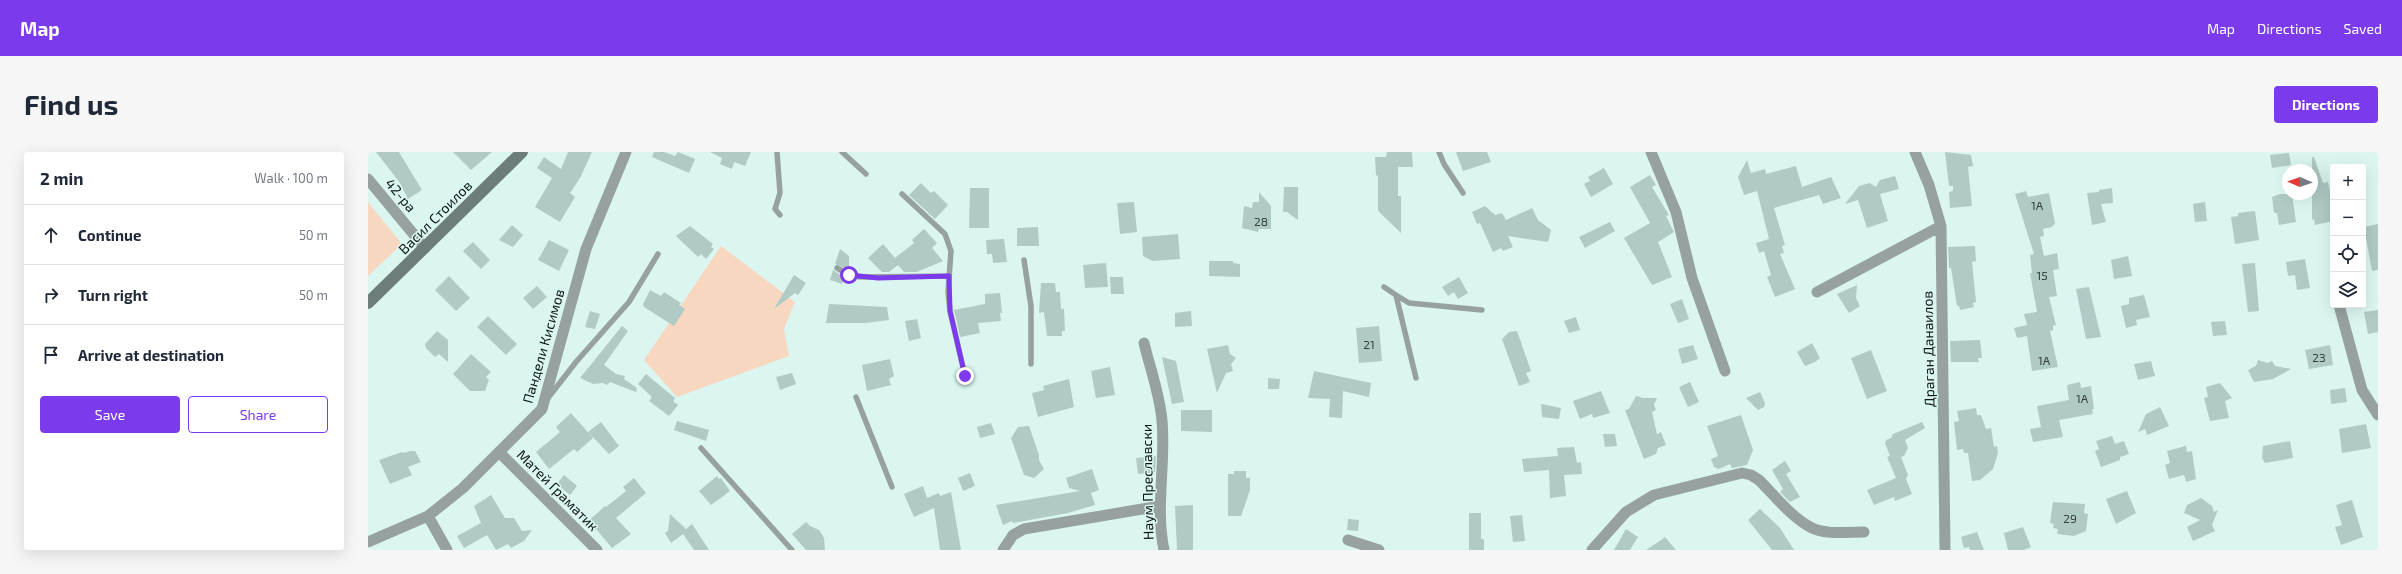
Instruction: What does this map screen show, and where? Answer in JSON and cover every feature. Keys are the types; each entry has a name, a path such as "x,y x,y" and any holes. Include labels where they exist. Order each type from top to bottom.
{"street":[{"name":"Васил Стоилов","path":"368,304 522,152"},
{"name":"Пандели Кисимов","path":"368,542 428,516 463,488 542,409 586,249 626,152"},
{"path":"1651,152 1676,212 1692,278 1725,371"},
{"name":"Драган Данаилов","path":"1915,152 1929,185 1941,226 1945,550"},
{"name":"42-ра","path":"368,179 425,248"},
{"path":"1817,292 1941,226"},
{"path":"2340,308 2362,390 2378,415"},
{"name":"Наум Преславски","path":"1144,343 1162,420 1160,533 1164,550"},
{"name":"Матей Граматик","path":"499,452 597,550"},
{"path":"1592,550 1626,512 1654,495 1742,473 1751,475 1759,480 1800,520 1812,528 1829,532 1864,532"},
{"path":"1003,550 1013,535 1024,529 1160,506"},
{"path":"428,516 447,550"},
{"path":"1348,540 1379,550"}],"lane":[{"path":"777,152 780,193 775,209 780,215"},
{"path":"842,152 866,174"},
{"path":"1439,152 1444,164 1462,192"},
{"path":"902,194 945,234 951,251 949,276 950,311 965,376"},
{"path":"544,403 576,362 629,302 658,254"},
{"path":"1024,260 1031,306 1031,364"},
{"path":"837,268 849,275 860,277 949,276"},
{"path":"1384,287 1409,303 1482,310"},
{"path":"1396,295 1416,378"},
{"path":"856,396 892,487"},
{"path":"701,448 792,550"}],"shaded area":[{"path":"368,202 402,244 368,276"},
{"path":"721,246 795,302 784,329 789,356 677,397 644,360"}],"building":[{"path":"376,152 399,152 422,190 408,199 400,183"},
{"path":"453,152 492,152 471,170"},
{"path":"568,152 592,152 580,178 570,193 575,197 560,222 535,207 552,178 537,168 544,157 561,169"},
{"path":"654,152 664,152 675,156 678,152 695,159 689,173 652,157"},
{"path":"710,152 751,152 745,166 734,162 732,169 720,164 722,158"},
{"path":"1387,152 1412,152 1413,167 1398,167 1398,196 1401,196 1401,233 1378,211 1378,175 1376,176 1375,157 1386,157"},
{"path":"1456,152 1487,152 1491,162 1463,171"},
{"path":"1945,152 1971,155 1973,166 1968,167 1972,206 1950,208 1949,192 1953,191 1953,186 1949,186"},
{"path":"2289,153 2291,164 2282,164 2282,166 2272,168 2270,155"},
{"path":"2312,157 2314,157 2316,164 2312,164"},
{"path":"1747,160 1751,173 1765,169 1766,174 1796,166 1802,187 1831,177 1841,198 1823,204 1819,195 1774,208 1785,245 1782,246 1784,253 1780,254 1795,289 1775,297 1767,277 1771,275 1764,251 1759,253 1756,243 1769,239 1757,191 1744,195 1738,177"},
{"path":"1604,168 1613,184 1591,197 1584,184 1590,181 1588,177"},
{"path":"2318,169 2323,183 2328,182 2330,191 2330,222 2315,225 2314,219 2312,220 2312,200 2318,200"},
{"path":"1650,175 1656,185 1652,187 1669,215 1666,216 1674,232 1658,242 1672,277 1652,285 1624,238 1650,223 1630,187"},
{"path":"1895,176 1899,189 1880,194 1888,221 1867,228 1858,200 1845,204 1859,186 1870,183 1876,187 1880,180"},
{"path":"921,183 931,193 934,191 948,205 935,219 909,195"},
{"path":"1284,187 1298,187 1298,220 1287,212 1283,212"},
{"path":"970,188 989,188 989,228 969,228"},
{"path":"2112,188 2113,203 2101,204 2106,222 2092,225 2087,193 2099,192 2099,190"},
{"path":"2026,191 2028,197 2049,193 2055,223 2052,227 2043,229 2044,236 2040,237 2044,256 2057,253 2059,269 2053,270 2057,296 2049,297 2056,325 2053,326 2053,330 2050,331 2058,367 2032,371 2027,336 2017,338 2014,328 2027,325 2024,314 2037,312 2030,273 2032,273 2030,255 2034,254 2015,194"},
{"path":"1259,192 1271,206 1271,229 1259,229 1258,232 1242,228 1244,206 1252,208 1253,202 1259,202"},
{"path":"2282,194 2282,200 2293,200 2296,222 2279,225 2277,213 2274,213 2272,197"},
{"path":"1134,202 1137,232 1120,234 1117,203"},
{"path":"2205,202 2207,221 2195,222 2193,204"},
{"path":"1485,206 1495,215 1502,213 1506,220 1532,208 1538,220 1551,230 1548,242 1508,236 1513,247 1503,251 1501,248 1493,252 1480,223 1477,224 1472,212"},
{"path":"2255,211 2259,240 2235,244 2231,217 2238,216 2238,213"},
{"path":"1610,222 1615,231 1585,248 1579,237"},
{"path":"2378,224 2378,270 2372,271 2366,238 2366,227"},
{"path":"512,225 523,235 513,247 499,240"},
{"path":"690,226 713,244 711,247 714,249 706,259 701,254 698,257 676,236"},
{"path":"1038,227 1039,246 1017,246 1017,228"},
{"path":"924,229 937,243 932,248 943,261 917,272 904,272 898,265 889,272 882,272 868,258 883,244 895,258 914,243 912,240"},
{"path":"1178,234 1180,259 1153,261 1143,256 1142,237"},
{"path":"1004,239 1007,262 993,263 992,254 987,254 986,240"},
{"path":"549,240 569,250 559,271 538,260"},
{"path":"473,242 490,260 481,269 463,251"},
{"path":"1975,246 1976,261 1972,262 1976,302 1973,303 1974,307 1960,310 1959,306 1957,306 1951,268 1949,268 1948,247"},
{"path":"840,249 849,256 849,270 835,264"},
{"path":"2128,256 2132,276 2114,279 2111,260"},
{"path":"2305,259 2310,288 2297,290 2295,275 2288,276 2286,262"},
{"path":"1209,261 1233,261 1233,263 1240,264 1240,277 1209,276"},
{"path":"1106,263 1108,287 1085,288 1083,265"},
{"path":"2255,263 2259,311 2248,312 2242,264"},
{"path":"833,270 844,277 842,284 830,280"},
{"path":"794,275 806,283 798,295 795,293 774,309"},
{"path":"449,276 470,298 456,311 435,290"},
{"path":"1110,277 1123,277 1124,294 1111,294"},
{"path":"1459,277 1468,293 1458,299 1454,292 1448,296 1442,287"},
{"path":"1041,283 1055,283 1056,292 1060,292 1061,309 1064,309 1065,331 1062,331 1062,336 1047,336 1044,312 1039,313"},
{"path":"1857,285 1856,298 1860,306 1849,313 1837,294"},
{"path":"537,286 547,297 533,309 523,298"},
{"path":"2089,287 2101,337 2086,339 2076,289"},
{"path":"650,290 661,296 664,292 681,303 679,305 685,309 674,326 644,307 643,304"},
{"path":"1000,293 1002,313 1000,313 1001,321 978,323 980,333 960,337 954,310 985,304 985,294"},
{"path":"2144,295 2150,317 2136,320 2137,325 2126,328 2121,306 2129,304 2129,298"},
{"path":"1682,299 1689,319 1678,323 1670,304"},
{"path":"829,304 887,307 889,320 865,323 826,323"},
{"path":"2378,310 2378,332 2368,334 2364,312"},
{"path":"590,311 600,314 595,329 585,327"},
{"path":"1191,311 1192,326 1175,327 1175,313"},
{"path":"488,316 517,344 506,355 477,327"},
{"path":"1576,317 1580,330 1569,333 1564,321"},
{"path":"917,319 921,338 909,341 905,321"},
{"path":"2225,321 2227,335 2213,336 2211,322"},
{"path":"622,326 628,331 604,365 616,374 625,376 624,379 637,388 636,392 610,382 607,385 603,383 593,384 580,378"},
{"path":"1379,326 1382,361 1359,363 1356,328"},
{"path":"437,331 448,340 448,362 439,354 435,357 426,348 425,344"},
{"path":"1517,331 1531,371 1526,373 1530,382 1519,386 1502,339 1509,332"},
{"path":"1980,340 1982,358 1978,358 1979,362 1951,362 1950,341"},
{"path":"1812,343 1820,358 1805,366 1797,352"},
{"path":"1228,345 1230,354 1236,358 1231,364 1233,371 1226,373 1217,393 1207,349"},
{"path":"1693,345 1698,359 1682,364 1678,349"},
{"path":"2330,345 2333,365 2309,369 2305,350"},
{"path":"1871,350 1887,391 1867,399 1851,358"},
{"path":"471,354 491,372 486,377 489,380 485,391 470,391 453,374"},
{"path":"1162,357 1176,361 1184,402 1172,404"},
{"path":"890,359 894,376 889,379 891,385 867,391 862,365"},
{"path":"2258,360 2267,363 2272,361 2275,366 2291,369 2273,379 2254,382 2248,370 2256,366"},
{"path":"2151,361 2155,376 2138,380 2134,364"},
{"path":"1110,367 1115,395 1096,398 1091,371"},
{"path":"1314,371 1371,383 1369,397 1343,391 1342,418 1329,417 1330,399 1308,398"},
{"path":"792,373 796,384 780,390 776,377"},
{"path":"646,374 675,398 673,401 678,405 669,416 649,401 652,397 638,384"},
{"path":"1268,378 1280,379 1279,389 1268,389"},
{"path":"1069,379 1074,407 1038,417 1032,393 1044,390 1043,386"},
{"path":"1690,382 1699,402 1688,407 1679,387"},
{"path":"2080,382 2081,388 2091,386 2094,409 2092,409 2093,414 2059,420 2063,437 2033,442 2030,429 2041,427 2037,406 2069,400 2067,385"},
{"path":"2220,383 2232,398 2225,401 2229,418 2210,421 2204,398 2208,397 2206,387"},
{"path":"2345,388 2347,402 2331,404 2330,390"},
{"path":"1601,391 1610,413 1593,418 1592,414 1580,419 1573,401"},
{"path":"1760,392 1765,403 1764,407 1758,410 1746,398"},
{"path":"1636,396 1643,398 1657,398 1654,405 1656,410 1652,412 1657,434 1661,432 1666,445 1658,448 1656,454 1644,459 1625,410 1629,409"},
{"path":"1541,404 1561,408 1559,419 1542,417"},
{"path":"2160,407 2169,426 2147,435 2145,429 2138,432 2146,414"},
{"path":"1976,408 1977,415 1981,415 1986,429 1991,428 1994,447 1997,446 1998,453 1993,469 1980,480 1972,481 1968,453 1964,453 1963,449 1957,450 1954,422 1959,421 1957,411"},
{"path":"1181,410 1212,410 1212,432 1181,431"},
{"path":"571,413 593,438 577,452 574,449 549,469 536,452 560,432 556,427"},
{"path":"1741,415 1753,450 1747,465 1732,468 1730,464 1719,469 1714,467 1711,459 1718,456 1707,426"},
{"path":"677,421 709,430 706,441 674,430"},
{"path":"601,422 619,446 609,454 588,432"},
{"path":"1922,422 1925,428 1905,440 1908,448 1904,456 1901,457 1908,475 1906,479 1912,494 1895,501 1894,497 1874,505 1867,490 1896,478 1887,457 1890,456 1885,443 1886,440 1891,438 1893,434"},
{"path":"991,423 995,434 980,438 977,427"},
{"path":"2366,424 2371,448 2342,453 2339,429"},
{"path":"1029,426 1039,455 1039,460 1044,469 1034,478 1024,475 1011,438 1018,427"},
{"path":"1603,434 1615,434 1617,446 1605,447"},
{"path":"2112,436 2115,444 2124,441 2129,454 2120,457 2120,460 2101,467 2095,451 2099,449 2096,441"},
{"path":"2290,441 2293,458 2265,463 2262,458 2263,446"},
{"path":"2186,446 2187,452 2192,451 2196,479 2186,482 2184,475 2169,479 2165,465 2170,463 2167,451"},
{"path":"1574,447 1577,463 1581,462 1582,474 1564,475 1566,496 1550,498 1549,470 1524,472 1522,459 1558,456 1557,448"},
{"path":"415,451 421,462 408,467 412,475 390,484 379,460 402,452"},
{"path":"1156,456 1155,472 1138,474 1136,458"},
{"path":"1785,461 1791,471 1786,474 1800,497 1790,502 1780,492 1783,489 1772,470"},
{"path":"1092,469 1099,490 1091,493 1095,505 1068,513 1013,523 1012,521 1003,525 996,505 1080,491 1069,488 1066,478"},
{"path":"1234,471 1246,471 1246,478 1250,478 1250,490 1241,516 1228,516 1228,474 1234,474"},
{"path":"970,473 975,486 963,491 958,478"},
{"path":"564,475 577,486 570,495 557,484"},
{"path":"717,476 719,479 721,478 730,491 711,505 699,491"},
{"path":"634,478 646,493 616,518 631,534 612,548 596,529 594,531 586,523 605,506 606,507 626,491 623,487"},
{"path":"923,486 927,498 939,493 940,496 951,492 961,550 940,550 934,508 914,517 904,494"},
{"path":"2127,491 2136,513 2116,524 2106,499"},
{"path":"491,495 505,518 514,518 522,531 532,530 524,541 511,548 508,544 496,550 487,535 464,548 457,536 481,523 474,506"},
{"path":"2201,498 2212,506 2214,512 2218,510 2212,525 2215,531 2193,541 2187,527 2200,520 2184,513 2187,505"},
{"path":"2352,500 2363,537 2341,545 2335,527 2342,525 2336,505"},
{"path":"2053,502 2085,504 2084,513 2088,514 2086,531 2074,536 2057,534 2058,529 2053,528 2054,524 2050,523"},
{"path":"1193,505 1193,550 1177,550 1175,506"},
{"path":"1760,509 1780,528 1794,550 1772,550 1748,520"},
{"path":"1469,513 1481,513 1481,539 1484,539 1484,550 1469,550"},
{"path":"670,514 686,529 692,524 709,550 694,550 683,534 671,543 665,533 668,531"},
{"path":"1522,515 1525,541 1513,542 1510,516"},
{"path":"1348,519 1359,520 1358,531 1347,530"},
{"path":"806,522 810,526 819,530 824,538 825,550 806,550 792,534"},
{"path":"2023,527 2031,547 2024,550 2008,550 2004,533"},
{"path":"1626,529 1638,537 1630,550 1614,550"},
{"path":"1977,532 1984,550 1970,550 1969,547 1964,548 1961,537"},
{"path":"1665,537 1676,550 1646,550 1661,540"}],"route":[{"path":"849,275 878,278 949,276 948,292 950,311 965,376"}]}
